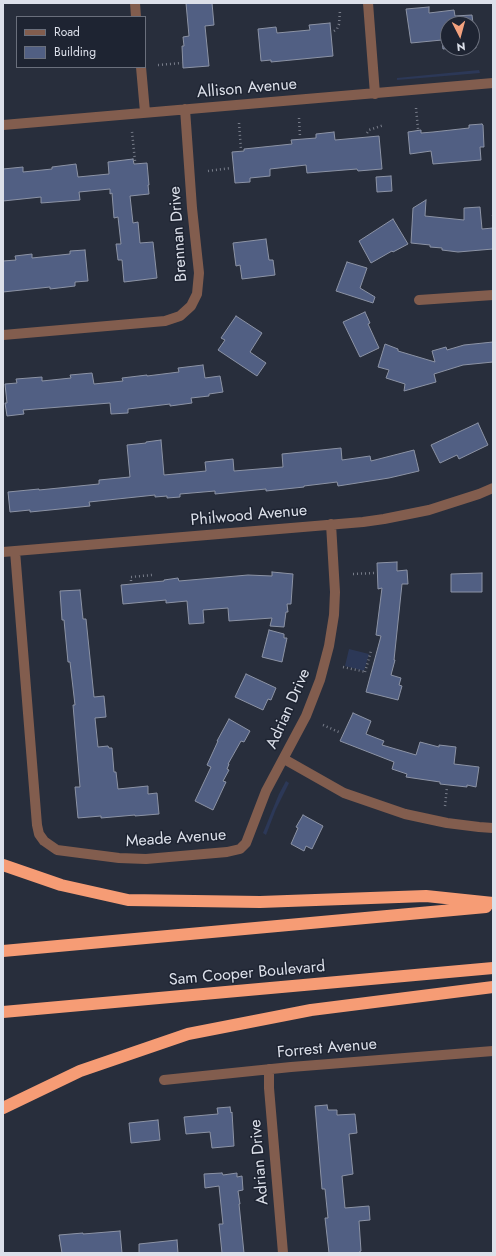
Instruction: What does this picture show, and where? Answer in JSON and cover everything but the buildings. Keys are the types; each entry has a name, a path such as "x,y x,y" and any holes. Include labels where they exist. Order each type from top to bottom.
{"highway":[{"path":"3,864 61,885 128,900 260,902 426,896 493,903"},
{"path":"3,951 493,907"},
{"name":"Sam Cooper Boulevard","path":"3,1012 493,968"},
{"path":"3,1108 80,1071 188,1034 311,1010 493,987"}],"street":[{"path":"135,3 136,16"},
{"path":"368,3 375,94"},
{"path":"141,68 145,112"},
{"name":"Allison Avenue","path":"3,125 493,83"},
{"name":"Brennan Drive","path":"3,335 165,321 180,316 191,306 197,294 199,274 192,208 185,109"},
{"path":"419,300 493,295"},
{"name":"Philwood Avenue","path":"3,552 384,520 416,513 479,494 493,488"},
{"name":"Adrian Drive","path":"240,849 246,843 266,791 301,726 314,698 320,680 329,646 334,615 335,592 331,524"},
{"name":"Meade Avenue","path":"15,551 37,825 44,841 57,850 119,858 154,858 227,852 240,849"},
{"path":"284,759 344,793 405,814 446,823 493,828"},
{"name":"Forrest Avenue","path":"164,1080 269,1069 493,1051"},
{"name":"Adrian Drive","path":"269,1069 269,1088 283,1253"}],"path":[{"path":"334,31 339,24 340,11"},
{"path":"158,65 182,63"},
{"path":"416,108 418,129"},
{"path":"299,118 300,136"},
{"path":"239,123 241,150"},
{"path":"367,133 369,130 384,125"},
{"path":"132,132 135,161"},
{"path":"208,171 231,168"},
{"path":"353,574 374,573"},
{"path":"131,581 131,577 152,575"},
{"path":"342,667 366,672 371,650"},
{"path":"323,725 341,732"},
{"path":"445,806 447,787"}],"shaded area":[{"path":"479,70 480,73 397,80 397,78"},
{"path":"349,649 369,654 364,671 345,666"},
{"path":"286,781 289,783 276,809 266,835 263,833"}]}
